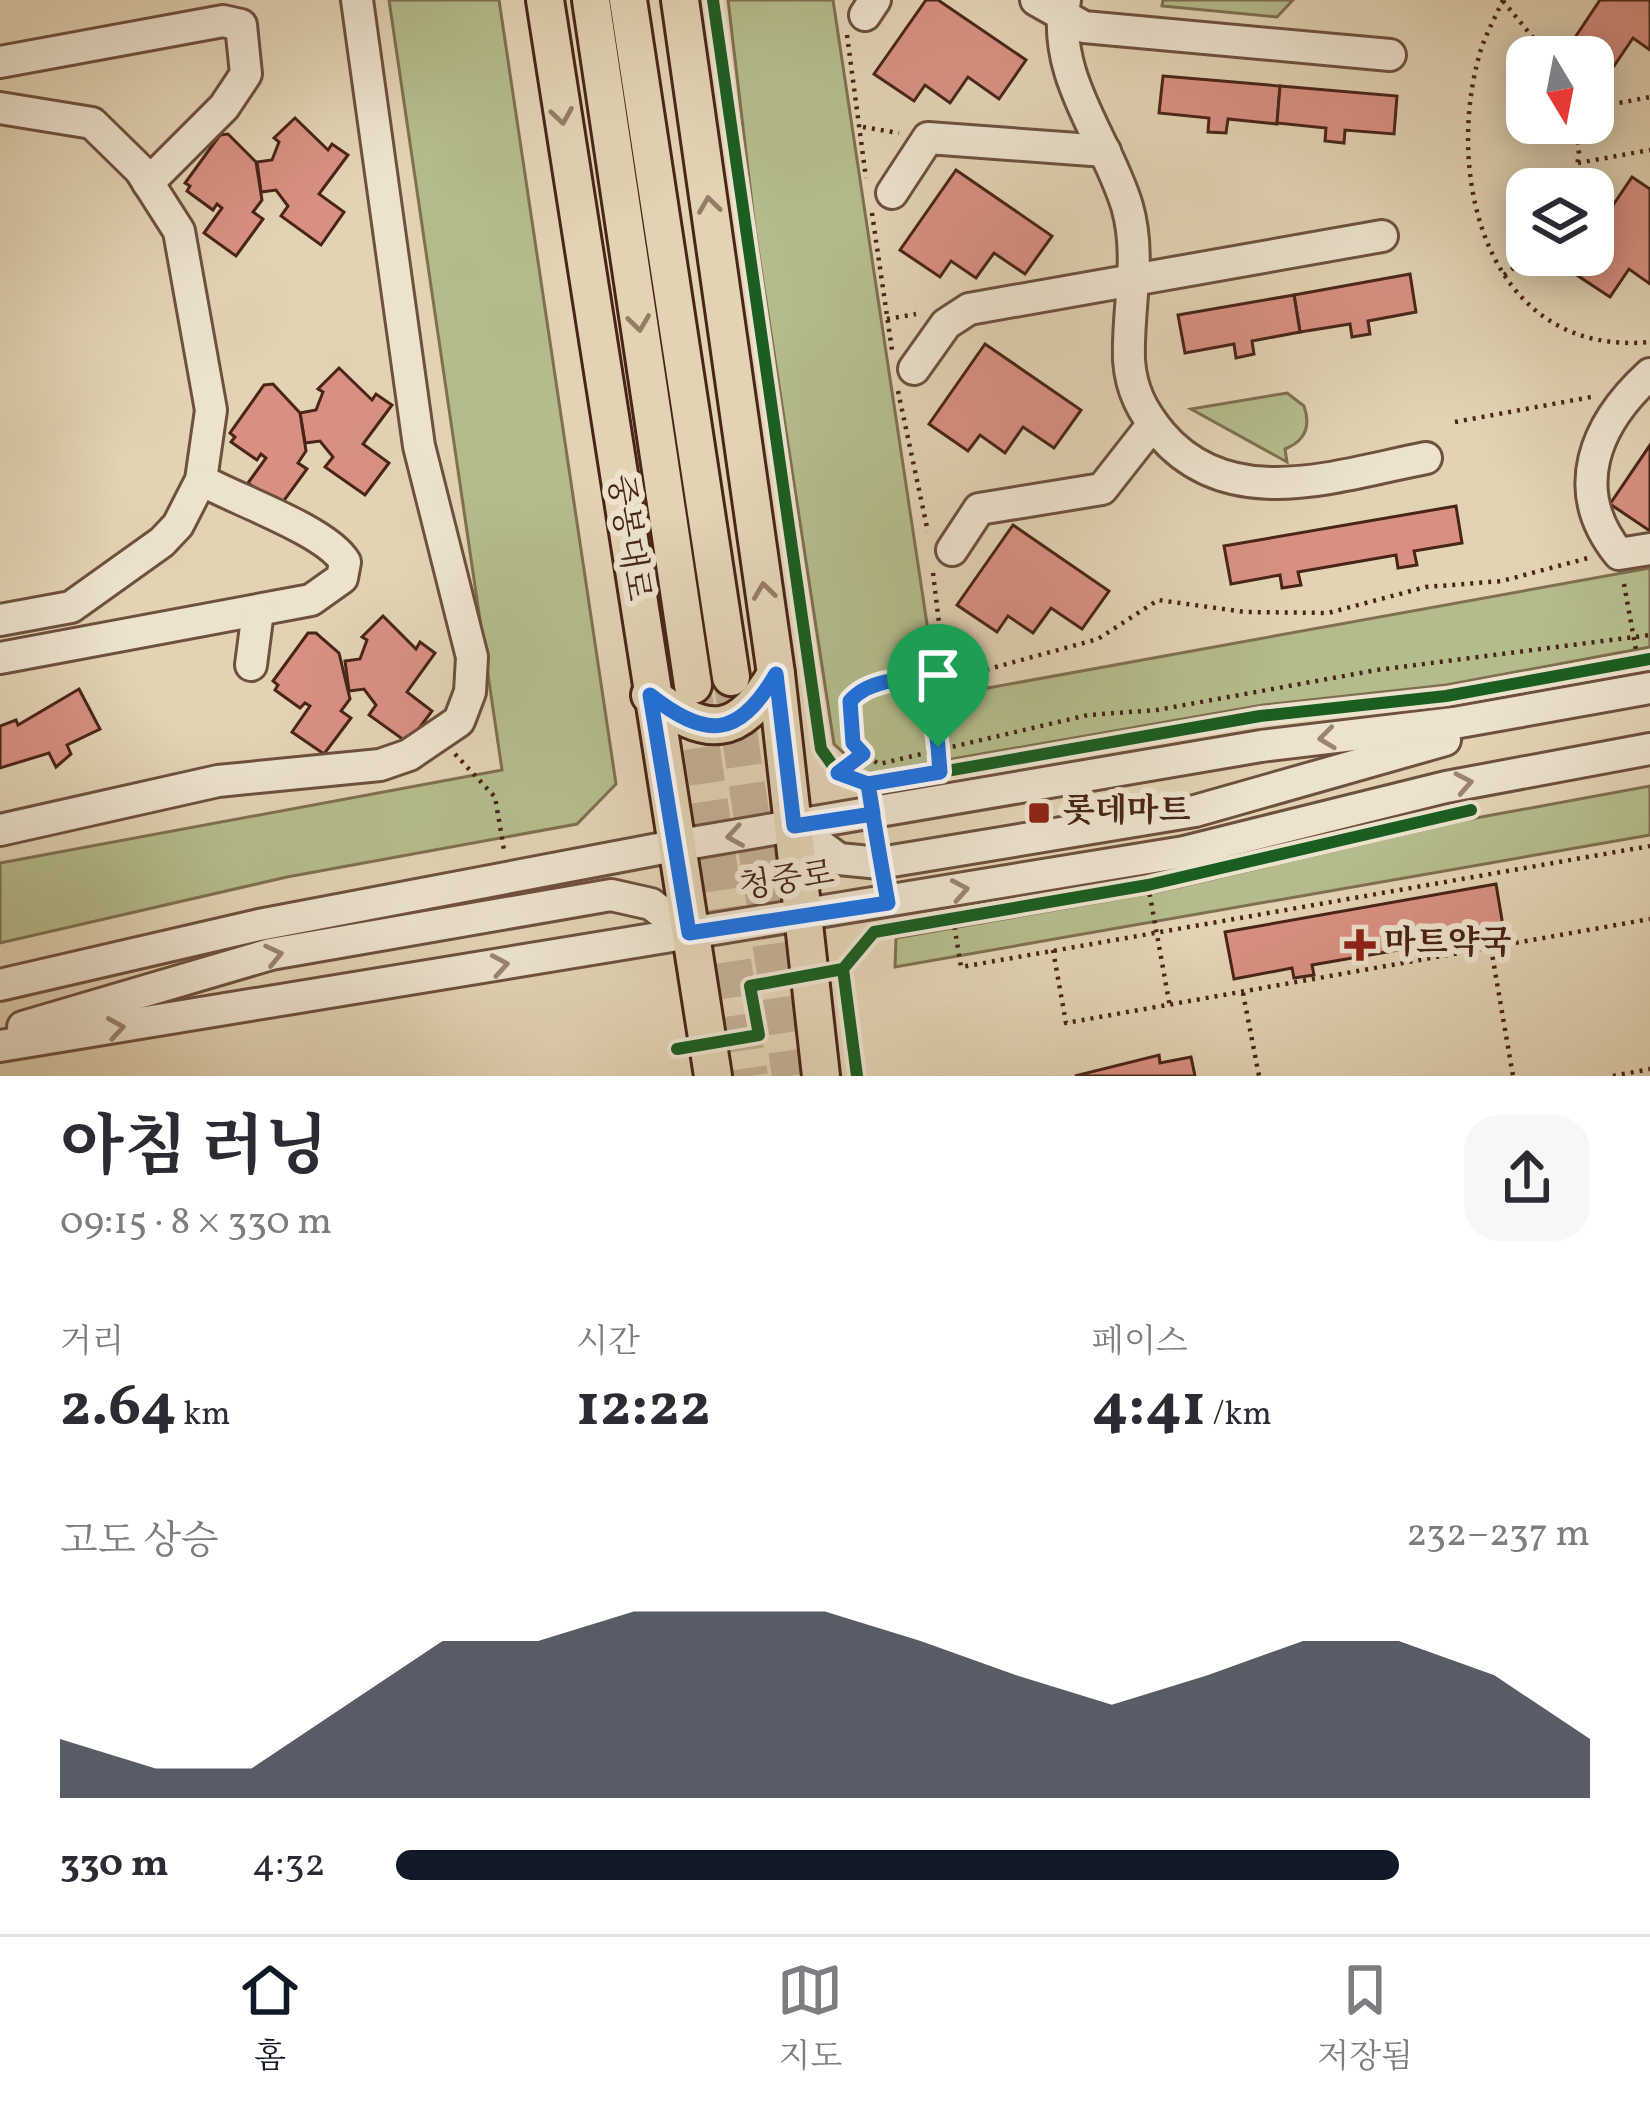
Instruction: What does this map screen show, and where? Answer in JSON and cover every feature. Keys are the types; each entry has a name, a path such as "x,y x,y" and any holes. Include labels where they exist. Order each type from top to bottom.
{"main road":[{"name":"중봉대로","path":"545,0 713,1076"},
{"name":"중봉대로","path":"592,0 693,685"},
{"path":"628,0 731,677"},
{"path":"680,0 776,674 821,1076"},
{"path":"650,695 701,728 724,725 761,700 776,674"}],"street":[{"path":"0,830 218,782 380,765 438,738 459,721 470,692 472,657 419,446 357,0"},
{"path":"1054,6 1084,27 1390,55"},
{"path":"1054,6 1074,87 1105,152 1132,231 1131,374 1140,407 1153,424 1187,459 1248,483 1285,485 1426,458"},
{"path":"0,620 71,607 178,525 201,479 211,410 179,231 148,183 92,123 3,108 0,66 223,21 241,25 246,74 224,107 148,183"},
{"path":"892,193 928,138 1105,152"},
{"path":"914,369 956,314 1382,236"},
{"path":"1635,551 1599,530 1591,460 1608,418 1641,382"},
{"path":"952,550 979,509 1102,489 1153,424"},
{"path":"0,658 311,600 342,578 345,562 319,534 258,511 201,479"},
{"path":"105,585 114,638"},
{"path":"251,665 259,611"},
{"name":"청중로","path":"0,985 259,925 674,846 1261,746 1554,705 1646,669"},
{"path":"794,826 839,859 880,862 1019,841 1195,811 1554,705"},
{"name":"청중로","path":"0,1046 1238,841 1445,787 1650,749"},
{"path":"0,1034 271,954 611,896 651,904 689,933"}],"path":[{"path":"1532,36 1503,0 1478,58 1468,145 1476,217 1504,275 1558,326 1611,343 1650,342"},
{"path":"1614,104 1650,97"},
{"path":"1577,144 1577,168"},
{"path":"1578,163 1650,150"},
{"path":"1456,422 1641,382"},
{"path":"1617,665 1646,669 1634,639 1635,551"},
{"path":"922,775 945,771 938,747 932,705 923,688 900,679 858,692 850,701 853,743 879,764 938,747 1088,715 1157,710 1377,670 1650,635"},
{"path":"932,705 944,697 955,671"},
{"path":"438,738 495,797 504,850"},
{"path":"833,768 863,754"},
{"path":"833,768 868,784 873,814"},
{"path":"952,918 961,967 1650,846"},
{"path":"1126,888 1154,883 1156,932 1170,1007"},
{"path":"932,921 974,914"},
{"path":"1053,950 1066,1023 1650,919"},
{"path":"1491,948 1513,1076"},
{"path":"1244,993 1258,1076"},
{"path":"1612,1076 1650,1069"}],"green space":[{"path":"389,0 499,0 616,784 577,824 287,877 0,943 0,863 502,770"},
{"path":"728,0 833,0 938,697 1650,568 1650,647 1446,685 1263,705 866,774 834,744 755,229"},
{"path":"1163,0 1293,0 1277,17 1162,6"},
{"path":"1287,393 1304,406 1307,420 1302,437 1285,449 1287,462 1191,409"},
{"path":"1650,786 1650,835 895,967 896,938 1157,892 1465,820"}],"building":[{"path":"926,0 938,0 1026,60 999,99 968,77 950,103 925,85 914,101 874,74"},
{"path":"1600,0 1650,0 1650,50 1633,38 1614,66 1614,36 1576,36"},
{"path":"1163,76 1280,86 1277,124 1228,119 1226,133 1208,132 1209,118 1159,113"},
{"path":"1280,86 1397,96 1394,134 1345,130 1344,143 1325,141 1326,128 1277,123"},
{"path":"295,118 328,150 332,144 348,155 319,194 344,212 321,245 281,216 288,206 276,190 261,192 257,162 272,160 279,142 274,138"},
{"path":"228,134 256,162 262,200 253,212 263,219 236,256 204,233 222,208 217,204 213,210 187,191 190,186 185,183 220,135"},
{"path":"956,170 1052,236 1025,274 994,253 976,278 951,261 940,277 900,250"},
{"path":"1632,177 1650,189 1650,284 1629,269 1610,297 1578,276 1614,276 1614,204"},
{"path":"1410,274 1416,312 1368,321 1370,334 1352,337 1350,324 1300,332 1294,295"},
{"path":"1294,295 1300,332 1252,341 1254,354 1236,358 1234,344 1185,353 1178,315"},
{"path":"985,344 1081,410 1054,448 1023,427 1005,453 980,435 968,451 929,424"},
{"path":"339,368 372,400 376,394 392,405 363,444 389,463 365,495 325,467 333,457 320,441 305,443 300,413 316,410 323,392 318,389"},
{"path":"273,384 300,413 306,451 298,463 307,469 280,506 248,483 266,458 261,454 257,460 231,442 235,437 230,433 264,385"},
{"path":"1650,445 1650,531 1610,504"},
{"path":"1456,506 1462,543 1414,551 1417,565 1398,568 1396,555 1298,572 1301,585 1282,588 1280,575 1231,584 1224,546"},
{"path":"1013,525 1109,591 1082,629 1051,608 1033,633 1008,616 997,632 957,605"},
{"path":"383,616 416,649 420,642 435,653 407,692 432,711 408,743 369,715 376,705 364,689 349,691 345,661 360,659 367,640 362,637"},
{"path":"308,633 316,633 339,653 350,699 341,711 351,718 324,754 292,732 310,706 305,703 300,708 275,690 278,685 273,681"},
{"path":"79,689 100,729 67,745 71,754 56,767 49,753 0,768 0,726 16,720 18,725"},
{"path":"1496,884 1504,932 1447,942 1449,950 1428,954 1427,945 1312,965 1314,975 1294,978 1292,968 1234,979 1225,932"},
{"path":"1159,1055 1160,1063 1191,1057 1195,1076 1075,1076"}],"tunnel":[{"path":"731,677 790,1076"},
{"path":"694,694 750,1076"}],"cycle path":[{"path":"713,0 821,749 838,773 867,785 1260,716 1446,696 1650,659"},
{"path":"857,1076 843,969 874,932 1148,885 1471,810"},
{"path":"677,1049 759,1035 750,986 843,969"}],"place":[{"name":"롯데마트","path":"1039,813"},
{"name":"마트약국","path":"1360,945"}],"route":[{"path":"938,747 929,697 913,682 900,679 873,685 850,701 853,743 863,754 838,773 852,782 868,784 888,903 689,933 650,695 701,728 724,725 738,720 761,700 776,674 794,826 873,814 868,784 940,772 938,747"}]}
